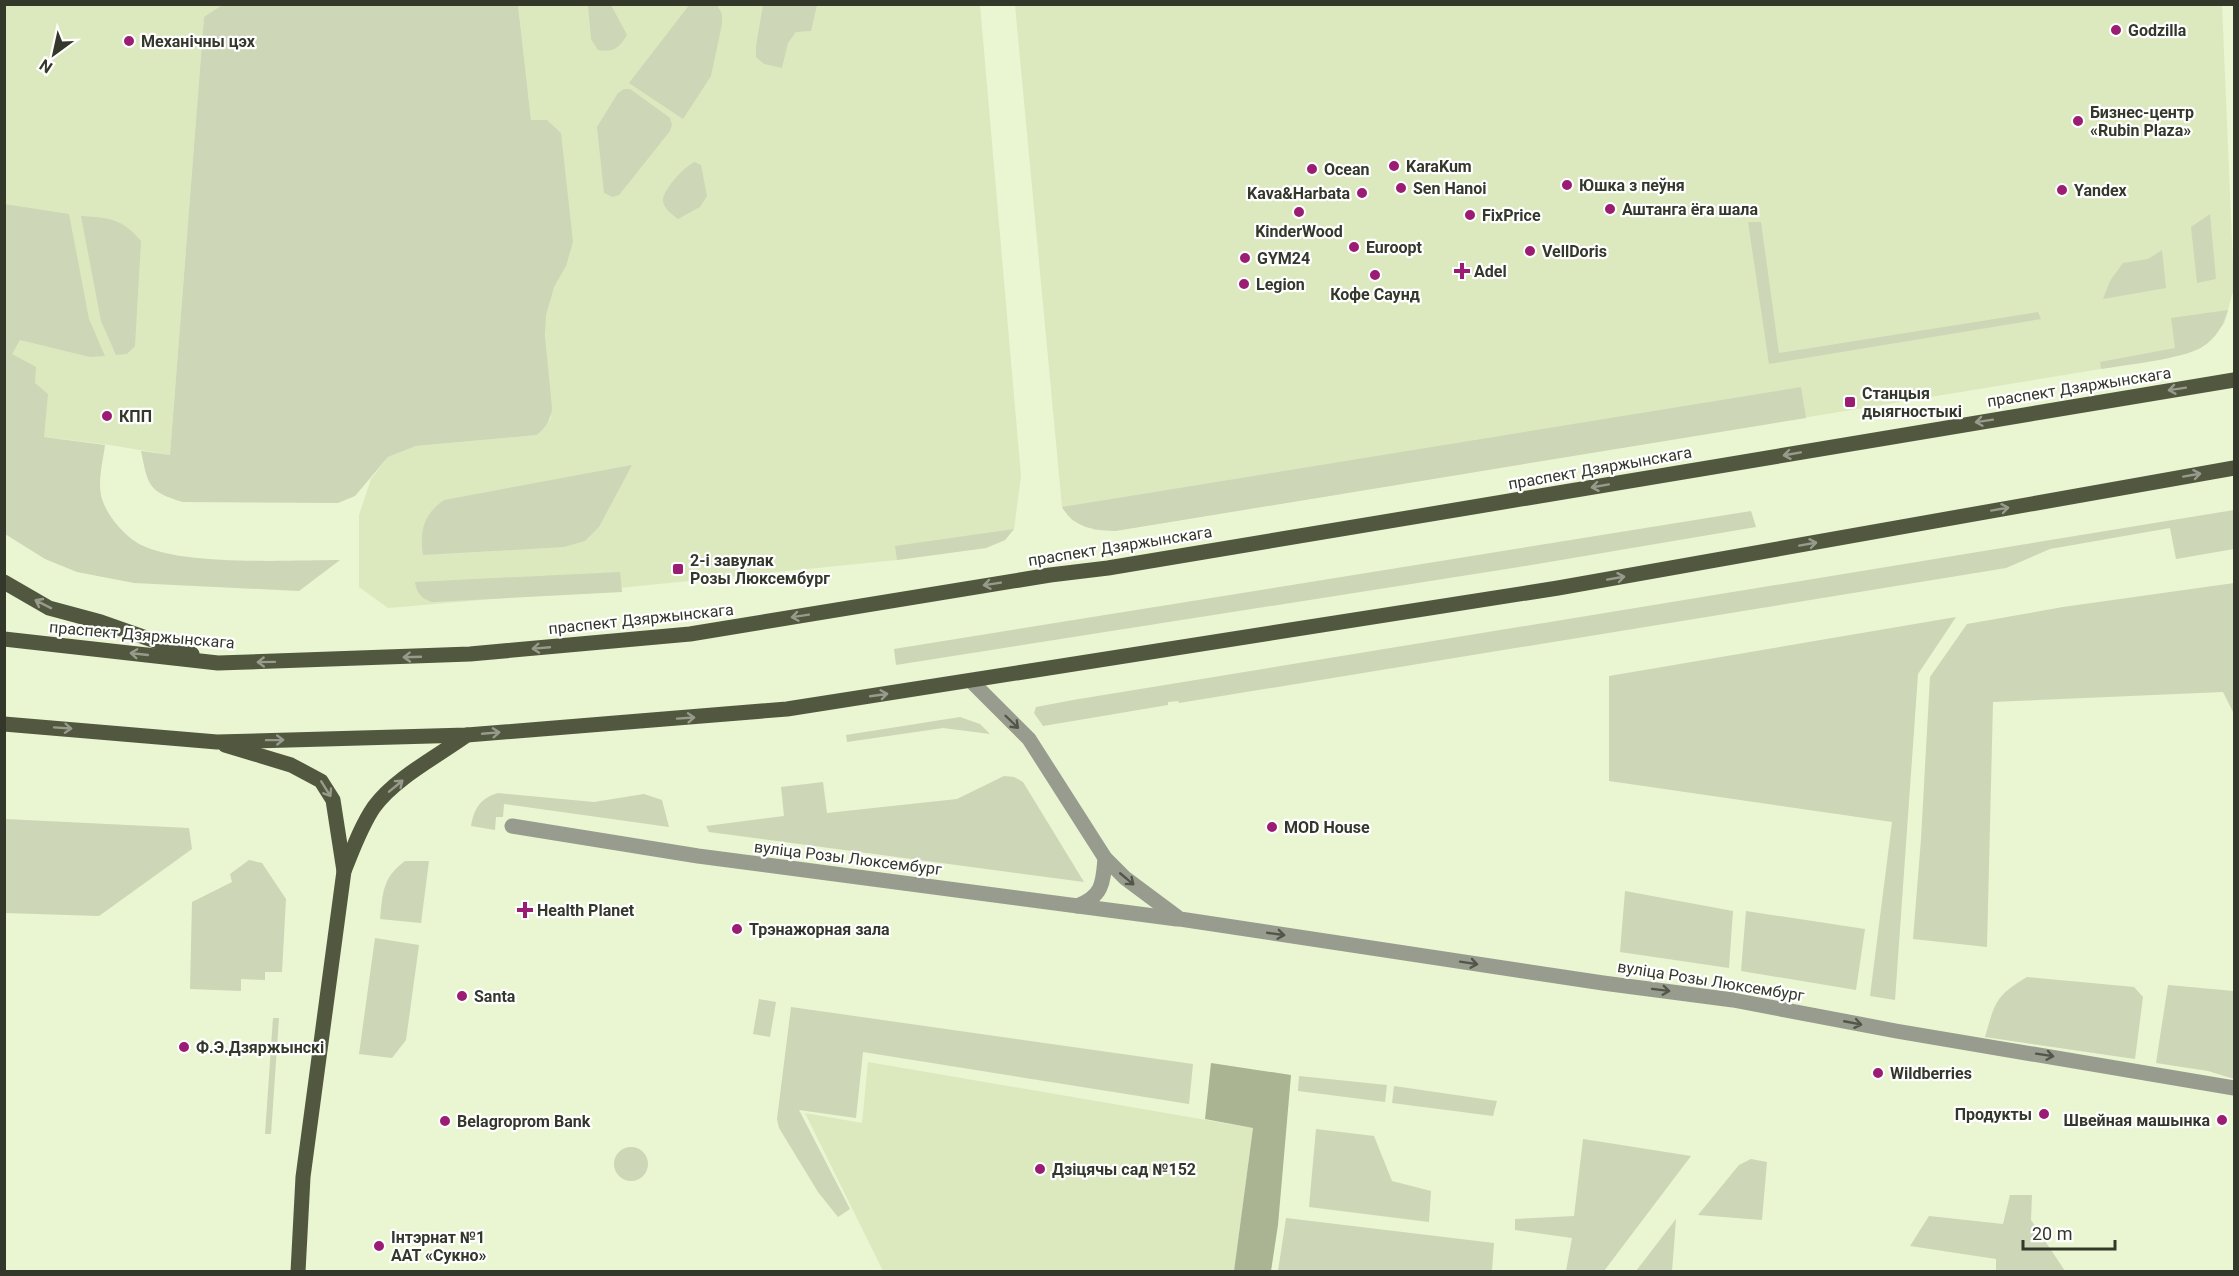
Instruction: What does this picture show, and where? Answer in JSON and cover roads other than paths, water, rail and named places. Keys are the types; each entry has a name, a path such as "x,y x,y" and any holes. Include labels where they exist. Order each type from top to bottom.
{"main road":[{"name":"праспект Дзяржынскага","path":"4,639 218,663 470,654 690,634 1038,576 1108,568 2235,380"},
{"path":"4,724 217,742 467,735 787,709 1558,588 2235,468"},
{"path":"4,582 49,608 101,622 218,663"},
{"path":"298,1272 303,1177 344,871 361,830 387,793 467,735"},
{"path":"217,742 291,765 321,781 333,801 344,871"}],"street":[{"name":"вуліца Розы Люксембург","path":"971,681 1029,739 1105,858 1125,878 1180,919"},
{"name":"вуліца Розы Люксембург","path":"512,826 698,856 1180,919 1603,983 1733,1000 1887,1029 2235,1088"},
{"path":"1077,906 1090,901 1098,894 1103,880 1105,858"}],"place":[{"name":"Godzilla","path":"2116,30"},
{"name":"Механічны цэх","path":"129,41"},
{"name":"Бизнес-центр «Rubin Plaza»","path":"2078,121"},
{"name":"KaraKum","path":"1394,166"},
{"name":"Ocean","path":"1312,169"},
{"name":"Юшка з пеўня","path":"1567,185"},
{"name":"Sen Hanoi","path":"1401,188"},
{"name":"Yandex","path":"2062,190"},
{"name":"Kava&Harbata","path":"1362,193"},
{"name":"Аштанга ёга шала","path":"1610,209"},
{"name":"KinderWood","path":"1299,212"},
{"name":"FixPrice","path":"1470,215"},
{"name":"Euroopt","path":"1354,247"},
{"name":"VellDoris","path":"1530,251"},
{"name":"GYM24","path":"1245,258"},
{"name":"Adel","path":"1462,271"},
{"name":"Кофе Саунд","path":"1375,275"},
{"name":"Legion","path":"1244,284"},
{"name":"Станцыя дыягностыкі","path":"1850,402"},
{"name":"КПП","path":"107,416"},
{"name":"2-і завулак Розы Люксембург","path":"678,569"},
{"name":"MOD House","path":"1272,827"},
{"name":"Health Planet","path":"525,910"},
{"name":"Трэнажорная зала","path":"737,929"},
{"name":"Santa","path":"462,996"},
{"name":"Ф.Э.Дзяржынскі","path":"184,1047"},
{"name":"Wildberries","path":"1878,1073"},
{"name":"Продукты","path":"2044,1114"},
{"name":"Швейная машынка","path":"2222,1120"},
{"name":"Belagroprom Bank","path":"445,1121"},
{"name":"Дзіцячы сад №152","path":"1040,1169"},
{"name":"Інтэрнат №1 ААТ «Сукно»","path":"379,1246"}]}
